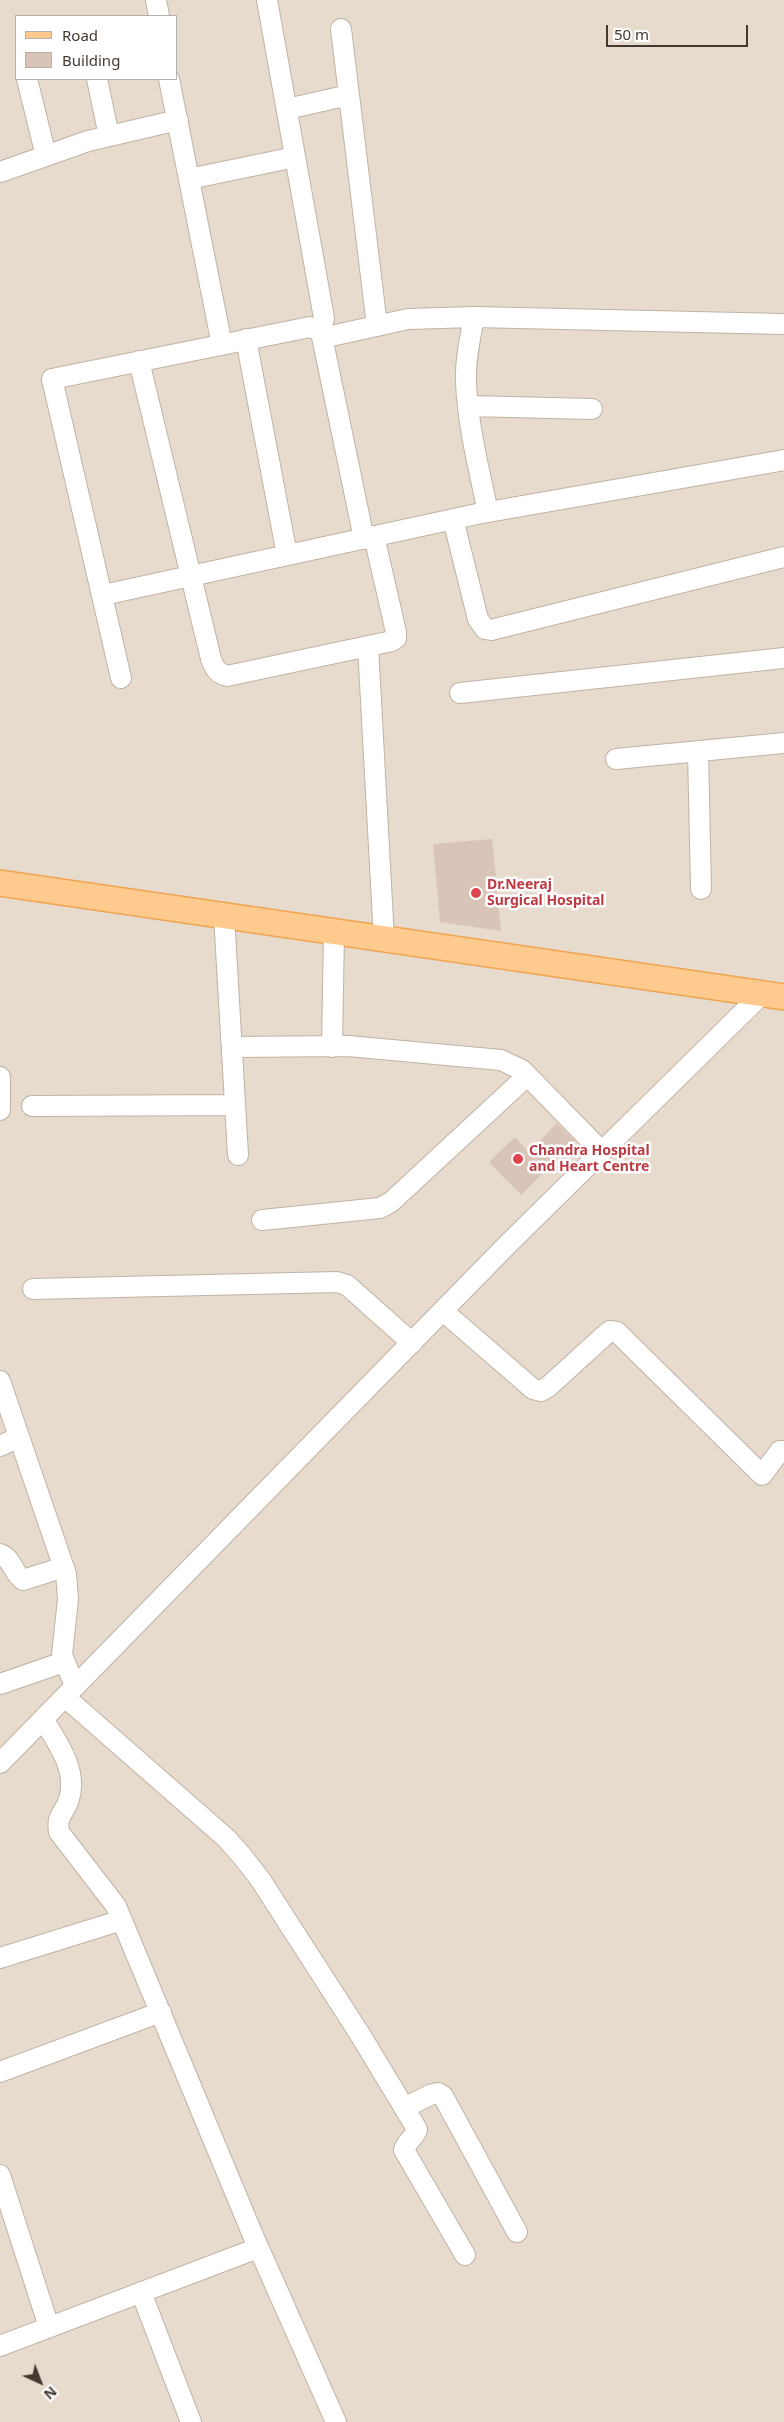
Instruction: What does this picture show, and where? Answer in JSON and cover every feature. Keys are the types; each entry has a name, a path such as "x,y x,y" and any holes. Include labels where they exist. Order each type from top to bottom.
{"main road":[{"path":"0,883 773,996"}],"street":[{"path":"156,0 159,15"},
{"path":"139,361 190,576 215,670 227,676 392,641 396,638 396,632 369,538 321,335 324,318 286,109 273,1"},
{"path":"341,29 377,326"},
{"path":"27,80 46,156"},
{"path":"97,80 109,136"},
{"path":"169,80 222,344"},
{"path":"286,109 349,95"},
{"path":"0,172 109,136 178,120"},
{"path":"189,178 295,157"},
{"path":"121,678 52,379 310,327 321,335 377,326 408,318 784,324"},
{"path":"474,318 466,365 468,406 488,512"},
{"path":"246,339 287,555"},
{"path":"468,406 592,409"},
{"path":"103,595 488,512 784,460"},
{"path":"453,519 478,618 485,630 784,557"},
{"path":"368,646 384,939"},
{"path":"460,693 784,658"},
{"path":"616,759 784,743"},
{"path":"698,751 701,889"},
{"path":"224,915 238,1155"},
{"path":"332,1046 334,932"},
{"path":"0,1762 602,1152 773,996"},
{"path":"232,1047 348,1046 501,1060 513,1064 527,1076 602,1152"},
{"path":"262,1220 380,1208 391,1202 527,1076"},
{"path":"0,1077 0,1110"},
{"path":"32,1106 236,1105"},
{"path":"34,1289 337,1282 347,1285 412,1343"},
{"path":"443,1311 533,1389 541,1391 548,1387 610,1331 617,1332 762,1476 780,1450 784,1451"},
{"path":"0,1381 64,1567 68,1585 62,1648 70,1692 226,1838 242,1856 270,1895 417,2130 415,2136 405,2145 404,2150 465,2256"},
{"path":"0,1446 19,1437"},
{"path":"0,1554 10,1560 19,1577 23,1580 64,1567"},
{"path":"0,1684 64,1662"},
{"path":"43,1719 62,1750 71,1782 69,1799 58,1818 59,1832 116,1906 258,2248 336,2422"},
{"path":"0,1958 122,1920"},
{"path":"0,2072 161,2012"},
{"path":"404,2108 430,2095 438,2093 443,2096 517,2232"},
{"path":"0,2175 49,2327"},
{"path":"0,2346 258,2248"},
{"path":"141,2292 191,2422"}],"shaded area":[{"path":"0,0 784,0 784,2422 0,2422"}],"building":[{"path":"492,839 501,931 440,922 433,844"},
{"path":"557,1123 575,1141 521,1195 489,1162 515,1137 529,1152"}],"place":[{"name":"Dr.Neeraj Surgical Hospital","path":"476,893"},
{"name":"Chandra Hospital and Heart Centre","path":"518,1159"}]}
